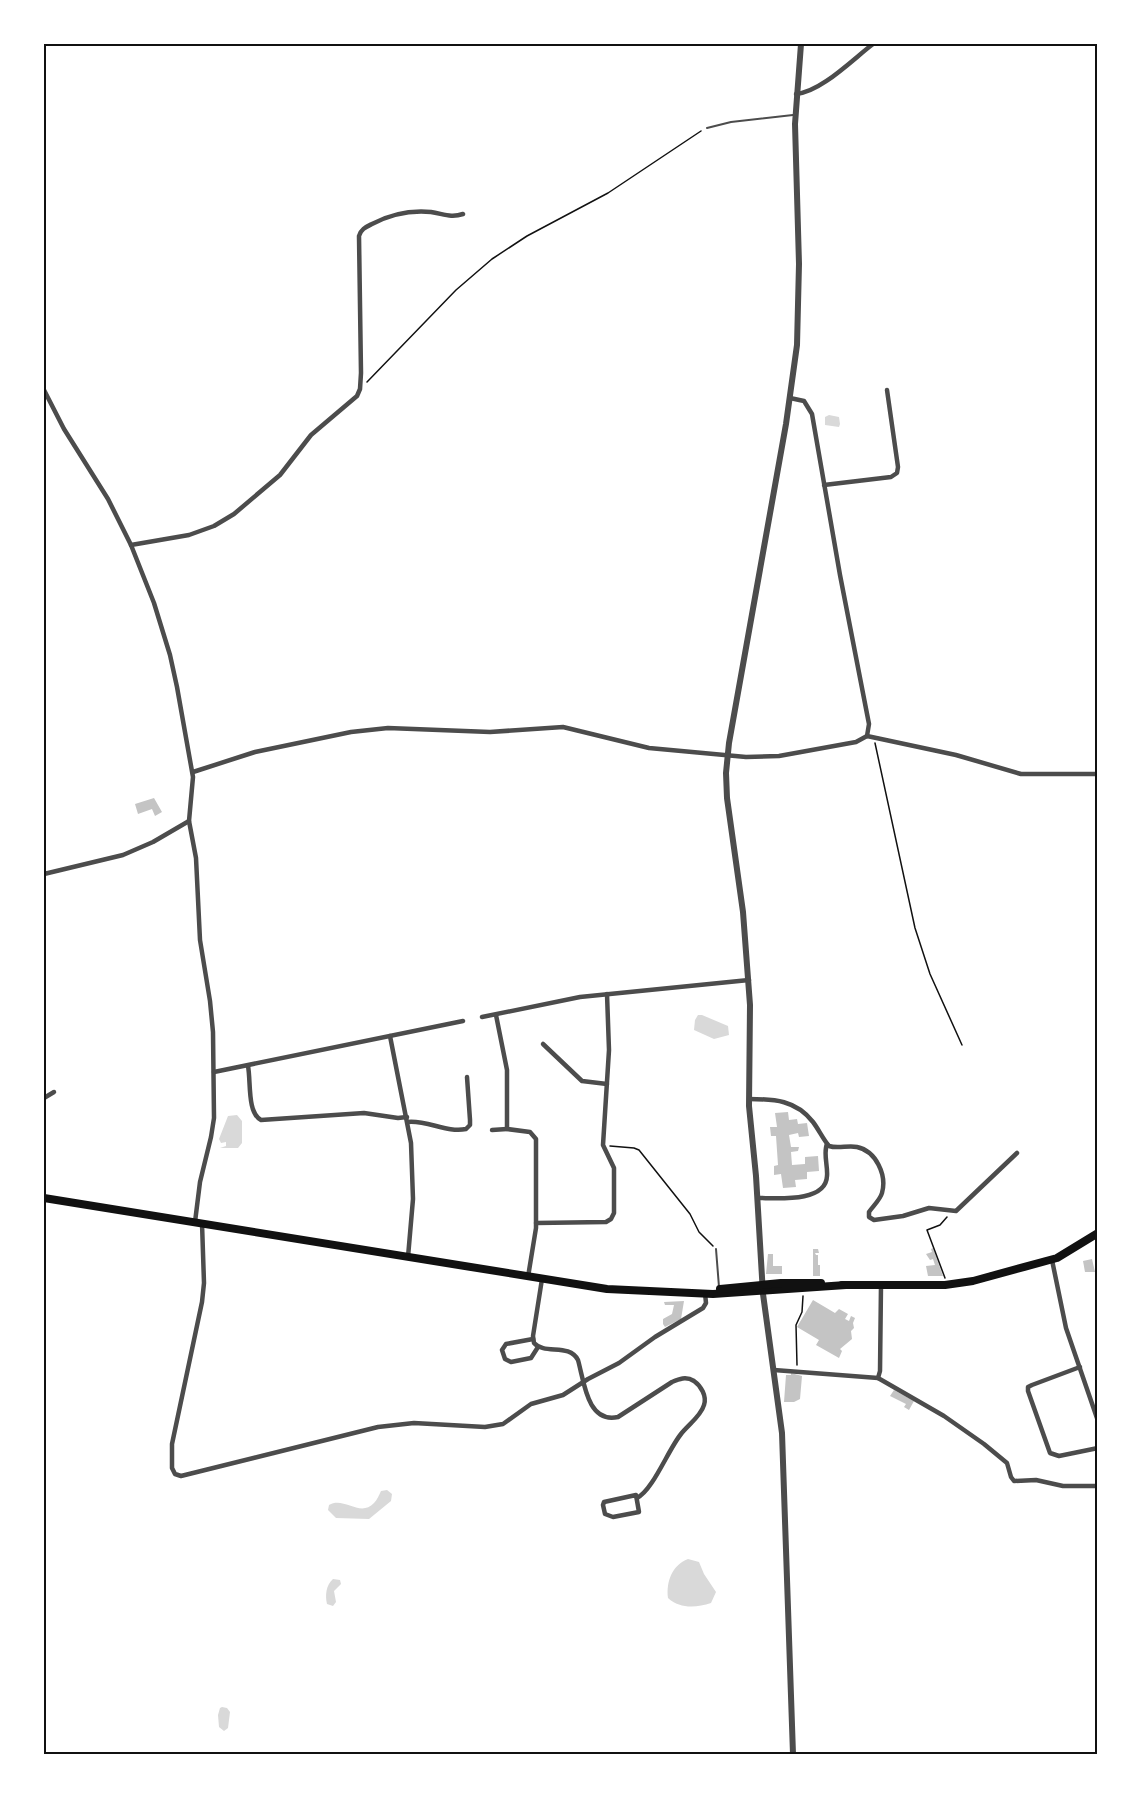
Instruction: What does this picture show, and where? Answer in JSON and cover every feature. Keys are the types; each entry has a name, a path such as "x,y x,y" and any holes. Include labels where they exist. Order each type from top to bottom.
{"main road":[{"path":"44,1198 528,1277 615,1289 688,1292 763,1288 791,1283 945,1285 980,1280 1052,1260 1098,1233"},
{"path":"705,1292 763,1288 791,1290 846,1285"}],"street":[{"path":"793,1755 782,1433 763,1288 749,1100 751,1037 749,980 743,912 727,798 728,756 790,398 797,345 800,286 795,115 801,44"},
{"path":"796,94 805,93 817,87 873,44"},
{"path":"131,545 189,534 214,526 234,514 284,471 315,431 352,402 359,393 361,385 359,233 379,220 399,213 432,212 451,217 463,214"},
{"path":"44,390 64,429 103,491 131,545 149,588 172,662 192,772 189,821 197,873 200,940 211,1009 214,1072 212,1130 199,1188 199,1223 204,1283 172,1444 173,1471 178,1475 187,1475 378,1427 414,1423 485,1427 499,1425 510,1420 531,1404 563,1395 619,1363 701,1309 705,1305 705,1292"},
{"path":"824,485 891,477 897,473 887,390"},
{"path":"790,398 804,401 810,410 869,724 867,736"},
{"path":"192,772 255,752 351,732 388,728 490,732 558,726 649,748 759,758 856,742 867,736 956,755 1021,774 1098,774"},
{"path":"44,873 123,855 153,842 189,821"},
{"path":"482,1017 568,999 749,980"},
{"path":"536,1223 604,1222 611,1219 615,1211 614,1168 603,1145 609,1045 607,994"},
{"path":"496,1015 507,1070 507,1129"},
{"path":"214,1072 463,1020"},
{"path":"390,1036 412,1149 413,1193 408,1257"},
{"path":"543,1044 582,1081 607,1084"},
{"path":"248,1066 252,1109 256,1117 261,1120 364,1113 466,1129 470,1125 468,1077"},
{"path":"44,1098 54,1092"},
{"path":"749,1100 778,1100 796,1106 809,1117 832,1148 861,1149 871,1155 878,1163 882,1191 881,1196 870,1210 871,1219 903,1216 929,1208 951,1212 959,1209 1017,1153"},
{"path":"492,1130 530,1132 535,1137 536,1223 528,1277"},
{"path":"758,1198 802,1197 819,1190 827,1178 825,1149 827,1144"},
{"path":"1052,1260 1064,1321 1098,1421"},
{"path":"542,1279 534,1344 538,1347 574,1354 578,1360 592,1406 600,1415 607,1418 622,1415 678,1379 691,1380 702,1391 705,1399 702,1410 675,1442 646,1491 637,1498"},
{"path":"878,1378 881,1285"},
{"path":"533,1340 506,1344 502,1350 505,1359 511,1362 531,1358 538,1347"},
{"path":"1080,1367 1032,1385 1028,1387 1028,1391 1050,1453 1059,1456 1098,1448"},
{"path":"774,1370 878,1378 944,1416 987,1446 1009,1465 1011,1477 1014,1480 1040,1480 1068,1486 1098,1486"},
{"path":"636,1495 637,1498 639,1512 613,1517 604,1513 603,1504 606,1501 636,1495"}],"lane":[{"path":"707,128 731,122 795,115"},
{"path":"716,1249 719,1290"}],"path":[{"path":"361,385 375,375 456,290 499,254 527,236 608,194 707,128"},
{"path":"875,739 877,758 915,928 930,974 962,1045"},
{"path":"603,1145 639,1150 690,1214 699,1232 716,1249"},
{"path":"945,1285 941,1264 927,1230 942,1224 951,1212"},
{"path":"791,1290 791,1293 803,1293 802,1312 796,1325 797,1372"}],"shaded area":[{"path":"829,415 839,417 839,427 825,425 825,417"},
{"path":"698,1015 728,1026 729,1035 714,1039 694,1030"},
{"path":"237,1115 242,1121 242,1143 238,1148 220,1148 226,1146 226,1142 221,1143 219,1139 228,1116"},
{"path":"387,1490 392,1494 391,1501 369,1519 336,1518 328,1510 329,1505 335,1503 358,1508 369,1507 381,1491"},
{"path":"688,1559 699,1562 716,1592 711,1603 688,1606 673,1602 668,1598 671,1575 678,1565"},
{"path":"333,1579 340,1580 341,1584 334,1591 336,1602 333,1606 327,1604 326,1597 327,1587"},
{"path":"222,1707 227,1708 230,1712 228,1728 224,1731 219,1727 218,1715"}],"building":[{"path":"154,798 162,812 155,816 152,809 138,814 135,804"},
{"path":"788,1112 789,1120 797,1119 798,1124 807,1123 809,1136 799,1137 798,1133 789,1135 791,1147 799,1147 798,1151 791,1152 792,1165 805,1164 805,1157 818,1156 819,1171 807,1172 807,1179 795,1180 796,1187 783,1188 781,1174 774,1175 774,1166 778,1165 776,1136 771,1136 770,1127 777,1127 775,1113"},
{"path":"933,1248 943,1276 928,1276 926,1266 935,1265 933,1259 930,1260 926,1254 932,1252"},
{"path":"813,1249 818,1249 819,1253 815,1253 818,1255 820,1276 813,1276"},
{"path":"768,1254 773,1254 773,1266 782,1266 782,1274 766,1274"},
{"path":"1092,1259 1095,1272 1085,1272 1083,1261"},
{"path":"813,1300 835,1313 839,1309 848,1314 845,1319 849,1321 851,1316 855,1318 854,1328 851,1331 852,1339 840,1349 842,1351 839,1358 816,1345 819,1340 797,1327"},
{"path":"684,1301 681,1319 665,1327 663,1319 672,1314 674,1305 665,1305 664,1302"},
{"path":"791,1373 802,1376 800,1399 794,1402 784,1402 786,1375 791,1375"},
{"path":"894,1390 914,1401 909,1410 904,1407 906,1404 890,1396"}]}
